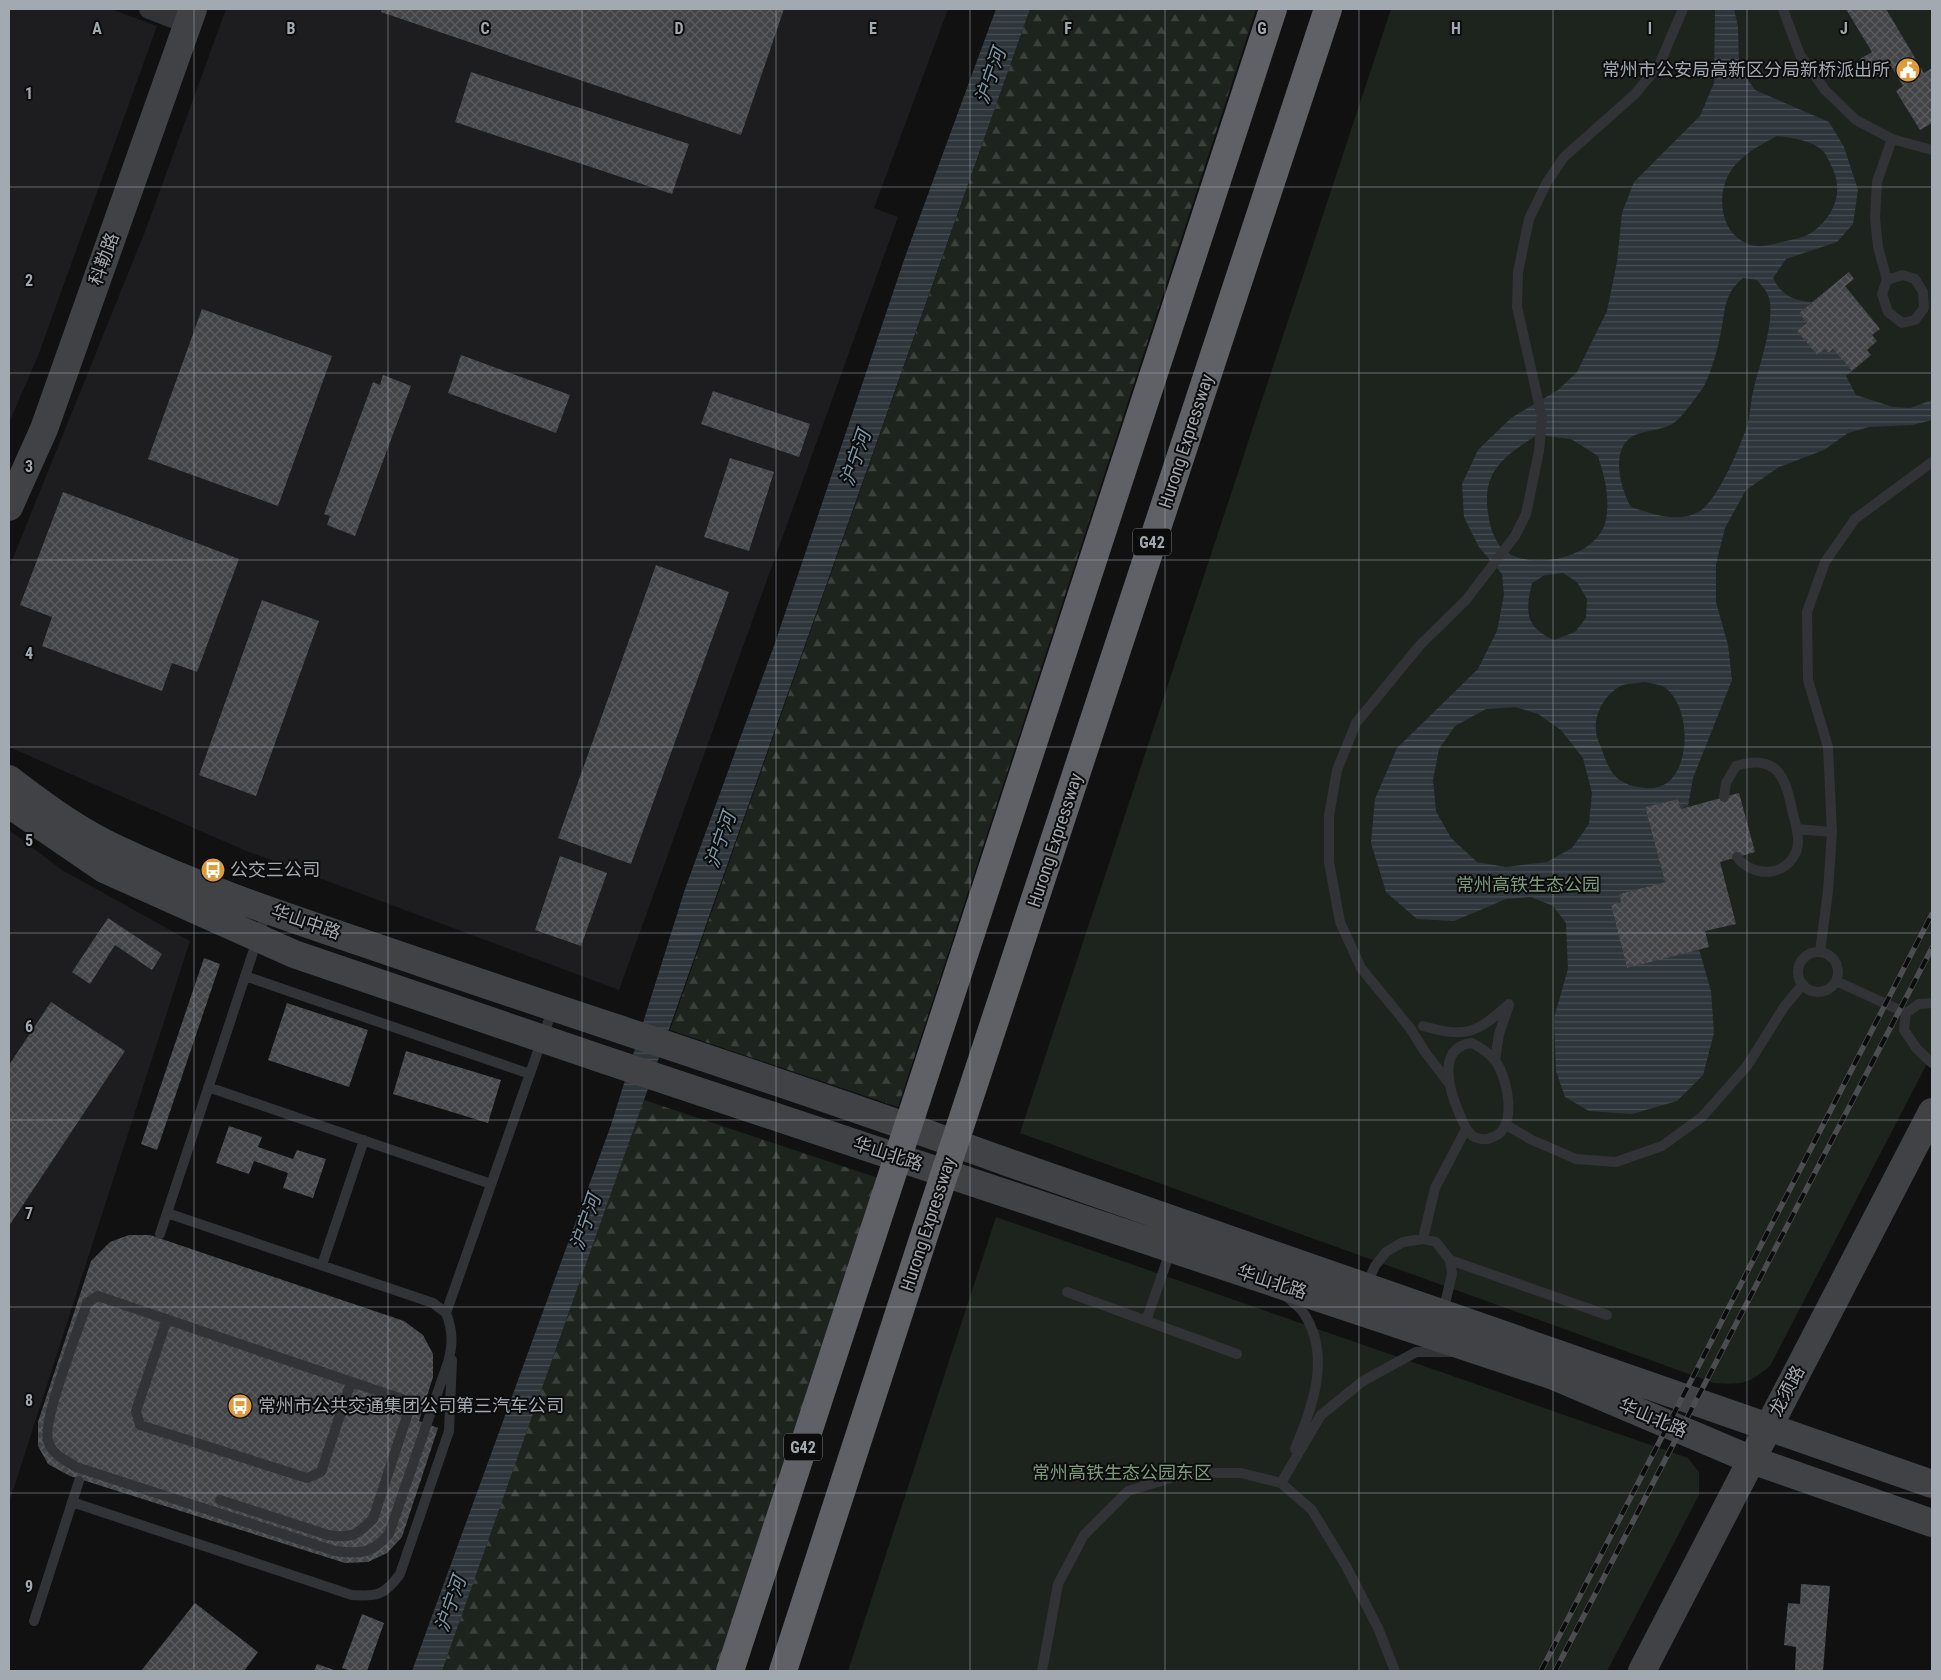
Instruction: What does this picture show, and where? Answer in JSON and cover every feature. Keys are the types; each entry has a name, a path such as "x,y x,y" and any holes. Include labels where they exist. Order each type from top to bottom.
{"highway":[{"name":"G42","path":"730,1671 1272,9"},
{"name":"Hurong Expressway","path":"783,1671 923,1239 1328,9"}],"main road":[{"name":"科勒路","path":"9,507 44,429 190,16"},
{"name":"华山中路","path":"9,779 52,812 116,848 211,889 619,1029"},
{"name":"华山中路","path":"9,804 104,869 294,954 605,1060"},
{"name":"华山北路","path":"619,1029 868,1112 1016,1166 1932,1484"},
{"name":"华山北路","path":"605,1060 1554,1376 1752,1460 1932,1523"},
{"name":"龙须路","path":"1642,1671 1932,1112"}],"street":[{"path":"149,9 190,16"}],"lane":[{"path":"1398,1012 1423,1026 1472,1043 1495,1060 1505,1081 1508,1095 1506,1125 1497,1136 1485,1140 1474,1137 1466,1129 1448,1082 1398,1012 1361,968 1340,922 1329,862 1329,816 1337,770 1356,722 1420,645 1466,600 1515,536 1526,514 1540,451 1542,417 1517,307 1518,272 1529,219 1546,182 1564,157 1634,94 1659,65 1683,9"},
{"path":"1782,9 1800,55 1825,90 1856,120 1892,139 1932,150"},
{"path":"1887,280 1903,275 1915,278 1928,304 1914,320 1902,323 1888,312 1882,294 1887,280 1878,247 1875,218 1877,182 1892,139"},
{"path":"1820,952 1828,891 1832,832 1828,747 1808,680 1807,612 1825,562 1855,520 1932,462"},
{"path":"1724,796 1726,783 1736,766 1752,760 1773,767 1786,782 1797,829 1797,851 1784,867 1771,873 1755,870 1737,856"},
{"path":"1797,829 1832,832"},
{"path":"160,1234 267,909"},
{"path":"1820,952 1826,953 1836,962 1838,975 1836,981 1832,986 1820,992 1808,988 1800,978 1800,965 1808,955 1820,952"},
{"path":"245,976 530,1074"},
{"path":"1836,981 1906,1013"},
{"path":"1506,1125 1532,1140 1576,1159 1616,1162 1662,1146 1702,1117 1747,1066 1784,1007 1803,984"},
{"path":"1448,1082 1448,1066 1453,1048 1459,1040 1469,1032 1490,1021 1509,1004 1499,1034 1495,1060"},
{"path":"1932,1004 1918,1004 1906,1013 1904,1030 1918,1049 1932,1063"},
{"path":"446,1313 553,1007"},
{"path":"1423,1026 1450,1034 1469,1032"},
{"path":"1453,1052 1462,1044 1472,1043"},
{"path":"208,1087 491,1184"},
{"path":"1423,1239 1435,1188 1466,1129"},
{"path":"322,1265 364,1140"},
{"path":"72,1502 352,1594 371,1597 389,1589 400,1574 449,1430 453,1345 451,1325 446,1313 434,1303 167,1213"},
{"path":"1366,1286 1375,1266 1386,1252 1403,1242 1423,1239 1436,1242 1450,1260 1452,1274 1442,1313"},
{"path":"1146,1321 1171,1248"},
{"path":"1450,1260 1607,1315"},
{"path":"1269,1281 1303,1311 1317,1342 1317,1389 1308,1419 1281,1483"},
{"path":"1067,1292 1237,1354"},
{"path":"215,1512 221,1497 328,1535 344,1538 361,1532 373,1519 408,1413 402,1399 98,1296 87,1303 49,1418 48,1440 57,1455 76,1467 335,1551 357,1554 377,1548 389,1534 453,1345"},
{"path":"166,1319 136,1411 140,1425 308,1478 321,1472 351,1382"},
{"path":"1281,1483 1321,1415 1363,1381 1416,1352 1481,1352"},
{"path":"1042,1671 1058,1584 1084,1535 1128,1491 1187,1473 1241,1473 1281,1483 1312,1510 1346,1566 1378,1628 1395,1671"},
{"path":"34,1621 79,1481"}],"shaded area":[{"path":"9,9 110,9 157,26 38,356 9,423"},
{"path":"226,9 948,9 874,208 898,217 619,990 244,850 9,747 9,568 146,229"},
{"path":"9,830 62,870 190,941 9,1503"}],"green space":[{"path":"1030,9 1256,9 898,1107 670,1030"},
{"name":"常州高铁生态公园","path":"1391,9 1932,9 1932,1054 1770,1366 1756,1377 1744,1382 1731,1384 1714,1383 1020,1133"},
{"path":"644,1100 878,1178 716,1671 442,1671"},
{"name":"常州高铁生态公园东区","path":"996,1217 1688,1458 1699,1472 1699,1495 1607,1671 848,1671"}],"water":[{"name":"沪宁河","path":"996,9 1030,9 442,1671 412,1671 611,1125 685,889 775,643 905,257"},
{"path":"1715,9 1734,9 1738,27 1739,67 1755,90 1829,122 1844,147 1858,190 1853,224 1837,242 1786,259 1773,278 1784,293 1799,300 1812,302 1799,313 1807,323 1797,331 1817,355 1825,349 1828,353 1833,349 1852,371 1846,376 1856,395 1893,407 1910,408 1932,400 1932,420 1912,425 1869,427 1848,433 1824,450 1779,467 1746,490 1725,528 1716,564 1716,602 1728,645 1732,680 1693,778 1688,806 1681,809 1678,799 1645,807 1665,882 1619,894 1621,902 1611,905 1627,968 1699,949 1711,991 1714,1033 1703,1075 1677,1101 1632,1114 1589,1111 1565,1097 1556,1071 1554,1018 1568,969 1566,923 1553,906 1531,897 1506,899 1454,921 1417,919 1386,892 1371,843 1375,799 1397,748 1478,669 1497,631 1504,595 1502,574 1479,547 1464,517 1462,484 1478,450 1511,418 1558,390 1577,372 1607,311 1617,262 1622,213 1634,182 1700,116 1714,83","holes":["1777,136 1802,140 1818,147 1827,158 1835,175 1837,194 1835,203 1826,219 1811,233 1800,238 1766,246 1756,246 1742,241 1733,234 1727,225 1722,204 1725,182 1736,164 1761,145","1743,278 1757,280 1768,295 1770,304 1769,328 1753,393 1748,424 1733,461 1720,486 1707,505 1692,515 1683,517 1666,516 1631,507 1623,489 1619,468 1619,458 1622,449 1627,441 1635,435 1671,425 1686,410 1701,390 1714,362 1726,304 1731,291","1537,435 1571,439 1598,456 1606,488 1607,512 1601,533 1591,543 1579,551 1549,560 1519,558 1503,550 1493,533 1490,523 1487,503 1488,490 1496,468 1513,451","1563,573 1577,582 1587,599 1586,618 1575,632 1554,640 1537,630 1532,624 1528,610 1532,583 1545,575","1646,682 1660,685 1673,695 1679,706 1685,734 1684,749 1681,762 1675,774 1662,786 1654,788 1637,787 1618,779 1606,761 1596,734 1597,717 1602,704 1617,688","1516,707 1538,714 1561,730 1583,758 1592,793 1589,824 1572,848 1547,862 1506,867 1477,862 1451,838 1436,811 1433,780 1439,749 1455,726 1486,709"]}],"building":[{"path":"382,9 784,9 741,135 381,12"},
{"name":"常州市公安局高新区分局新桥派出所","path":"1846,9 1886,9 1924,73 1932,68 1932,123 1920,130 1896,91 1903,86 1891,66 1871,78 1860,59 1872,52"},
{"path":"471,72 689,144 672,194 455,122"},
{"path":"1849,272 1854,279 1845,286 1880,329 1872,335 1877,341 1867,350 1871,355 1852,371 1833,349 1828,353 1825,349 1817,355 1797,331 1807,323 1799,313"},
{"path":"202,309 332,356 278,506 148,459"},
{"path":"461,355 570,395 556,433 448,393"},
{"path":"383,375 411,386 355,536 327,525 330,516 324,514 373,382 380,385"},
{"path":"713,391 810,424 799,457 701,424"},
{"path":"730,458 774,472 749,551 704,537"},
{"path":"63,492 239,559 197,672 172,663 162,691 42,646 52,617 20,605"},
{"path":"656,565 729,592 631,864 558,838"},
{"path":"262,600 319,621 256,796 199,775"},
{"path":"1739,793 1755,852 1720,862 1736,924 1705,931 1709,947 1627,968 1611,905 1621,902 1619,894 1665,882 1645,807 1678,799 1681,809"},
{"path":"560,856 607,873 581,946 535,930"},
{"path":"108,918 162,954 152,970 115,945 90,984 72,972"},
{"path":"204,958 220,964 157,1150 141,1144"},
{"path":"51,1002 125,1051 9,1226 9,1065"},
{"path":"287,1003 368,1030 349,1087 268,1060"},
{"path":"406,1051 501,1080 488,1123 393,1094"},
{"path":"229,1126 262,1137 258,1147 293,1159 297,1150 326,1159 313,1198 283,1188 288,1173 254,1161 249,1174 216,1163"},
{"path":"129,1235 150,1235 404,1321 423,1335 433,1354 433,1377 419,1421 438,1428 402,1537 387,1553 368,1562 345,1563 70,1476 48,1464 38,1446 38,1422 91,1261 110,1242"},
{"path":"1801,1584 1830,1586 1823,1671 1795,1670 1796,1647 1784,1645 1788,1603 1800,1604"},
{"path":"195,1603 258,1652 244,1671 141,1671"},
{"path":"362,1614 384,1623 367,1671 350,1671 342,1668"},
{"path":"317,1664 337,1671 314,1671"}],"railway":[{"path":"1541,1671 1932,914"},
{"path":"1555,1671 1932,948"}],"place":[{"name":"常州市公安局高新区分局新桥派出所","path":"1908,70"},
{"name":"公交三公司","path":"213,870"},
{"name":"常州市公共交通集团公司第三汽车公司","path":"240,1406"}]}
